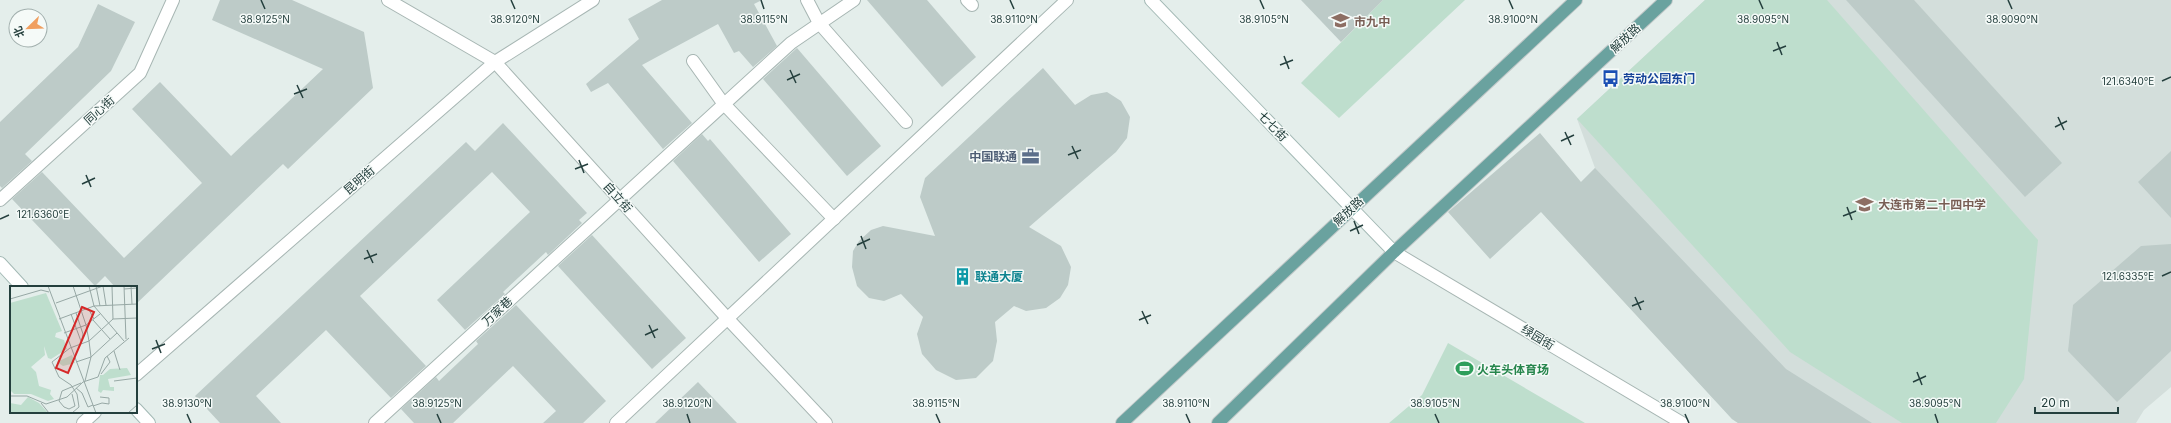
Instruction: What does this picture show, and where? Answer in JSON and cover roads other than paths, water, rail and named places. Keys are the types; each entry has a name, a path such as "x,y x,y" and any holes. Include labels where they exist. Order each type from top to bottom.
{"main road":[{"name":"解放路","path":"1122,423 1352,207 1576,0"},
{"name":"解放路","path":"1218,423 1394,252 1666,0"}],"street":[{"name":"同心街","path":"0,200 140,73 173,0"},
{"name":"自立街","path":"388,0 495,62 727,318 826,423"},
{"name":"昆明街","path":"137,374 495,62 593,0"},
{"path":"807,0 819,23 906,122"},
{"name":"万家巷","path":"375,423 791,42 854,0"},
{"path":"616,423 1067,0"},
{"name":"七七街","path":"1152,0 1394,252"},
{"path":"693,61 723,103 834,219"},
{"name":"绿园街","path":"1394,252 1682,423"},
{"path":"0,262 21,286"},
{"path":"137,410 149,423"},
{"path":"83,423 94,413"}],"place":[{"name":"市九中","path":"1341,21"},
{"name":"劳动公园东门","path":"1610,78"},
{"name":"中国联通","path":"1030,156"},
{"name":"大连市第二十四中学","path":"1865,204"},
{"name":"联通大厦","path":"962,276"},
{"name":"火车头体育场","path":"1464,369"}]}
